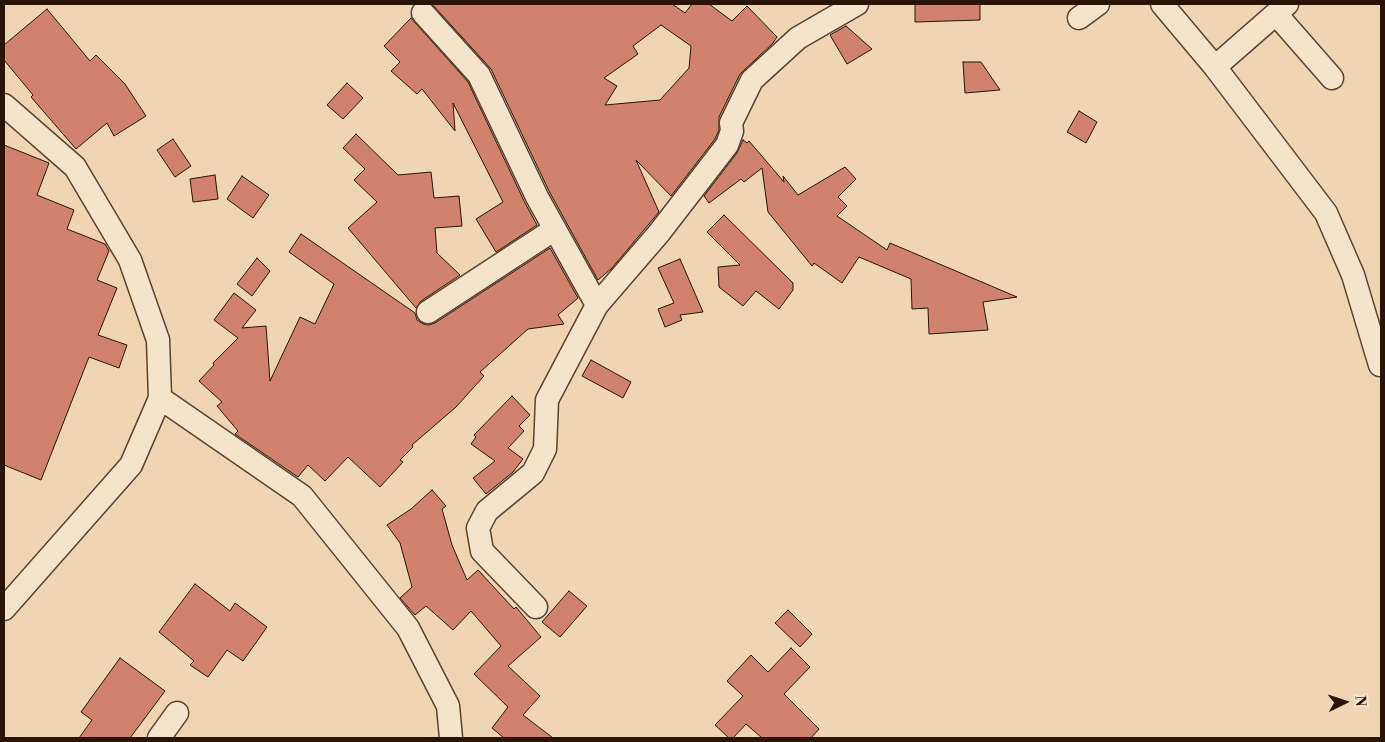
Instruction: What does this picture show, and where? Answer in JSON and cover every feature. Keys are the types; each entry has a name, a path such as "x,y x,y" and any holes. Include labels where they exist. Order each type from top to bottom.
{"street":[{"path":"536,607 482,551 478,528 487,510 533,473 545,449 547,400 597,305 659,233 726,145 732,131 731,123 752,80 798,38 857,4"},
{"path":"1079,18 1098,4"},
{"path":"1162,4 1214,67 1326,213 1353,275 1380,365"},
{"path":"1214,67 1282,9 1332,78"},
{"path":"423,13 479,75 537,197 597,305"},
{"path":"4,105 75,167 130,260 158,340 160,398 131,465 4,609"},
{"path":"428,312 555,230"},
{"path":"160,398 302,496 408,628 448,706 451,738"},
{"path":"159,738 177,713"}],"building":[{"path":"432,4 672,4 685,13 692,4 709,4 732,21 747,6 777,37 740,74 719,117 719,130 715,139 671,196 636,160 659,212 612,268 598,280 549,191 491,69","holes":["661,25 691,46 689,68 660,100 605,105 617,86 604,78 638,54 633,46"]},
{"path":"915,4 980,4 980,20 915,22"},
{"path":"47,9 90,61 96,55 125,84 146,116 114,136 107,123 76,149 31,97 33,95 4,60 4,45"},
{"path":"411,18 468,82 537,225 496,252 476,219 503,202 453,103 455,131 422,89 417,94 391,71 400,62 384,46"},
{"path":"846,26 872,49 847,64 830,35"},
{"path":"963,62 981,62 1000,90 965,93"},
{"path":"347,83 363,98 343,119 327,105"},
{"path":"1079,111 1097,122 1086,143 1067,132"},
{"path":"356,134 398,175 431,172 434,198 459,196 462,226 435,228 437,253 460,275 421,301 416,308 348,228 377,202 354,180 365,169 343,148"},
{"path":"173,139 191,166 175,177 157,150"},
{"path":"743,140 747,143 749,141 784,182 783,176 798,195 845,167 856,179 838,197 847,206 837,216 887,250 890,243 1017,297 983,302 988,330 929,334 928,308 912,309 911,279 859,257 842,283 814,263 812,266 768,212 762,168 744,182 741,179 709,203 704,196 737,153"},
{"path":"4,145 49,163 37,195 74,210 67,229 105,244 109,251 97,280 117,288 98,335 127,345 119,368 89,357 41,480 4,465"},
{"path":"215,175 218,199 193,202 190,179"},
{"path":"242,176 269,195 253,218 227,199"},
{"path":"724,215 793,283 793,290 779,309 756,291 743,306 719,287 718,267 740,265 707,232"},
{"path":"301,234 415,313 417,320 423,324 435,323 550,248 578,298 558,315 564,324 528,329 480,372 484,376 456,407 412,445 413,447 400,460 403,462 380,487 348,457 325,481 308,465 298,477 235,434 238,431 217,406 222,402 199,381 214,365 213,363 238,338 214,320 234,293 256,310 242,328 266,326 270,381 300,317 315,324 334,284 289,252"},
{"path":"257,258 270,271 252,296 237,284"},
{"path":"680,259 703,312 680,315 682,320 665,327 658,309 674,303 658,268"},
{"path":"591,360 631,382 623,398 582,376"},
{"path":"512,396 530,415 519,426 524,431 508,448 523,459 513,472 486,494 473,478 495,461 471,444 476,437 474,435"},
{"path":"432,490 446,506 442,509 452,545 467,580 478,570 514,609 516,607 541,637 508,666 540,696 523,715 553,738 504,738 492,728 508,707 474,674 501,646 471,611 453,630 426,606 415,615 400,598 412,587 400,543 387,525 411,509"},
{"path":"195,584 230,611 235,603 267,627 243,661 227,650 208,677 190,665 194,661 159,632"},
{"path":"569,591 587,606 560,637 542,622"},
{"path":"788,610 812,634 800,647 775,623"},
{"path":"791,648 810,667 784,694 819,729 811,738 762,738 746,724 733,738 729,738 715,725 743,696 727,681 751,655 768,672"},
{"path":"120,658 165,691 130,738 79,738 92,720 81,712"}]}
